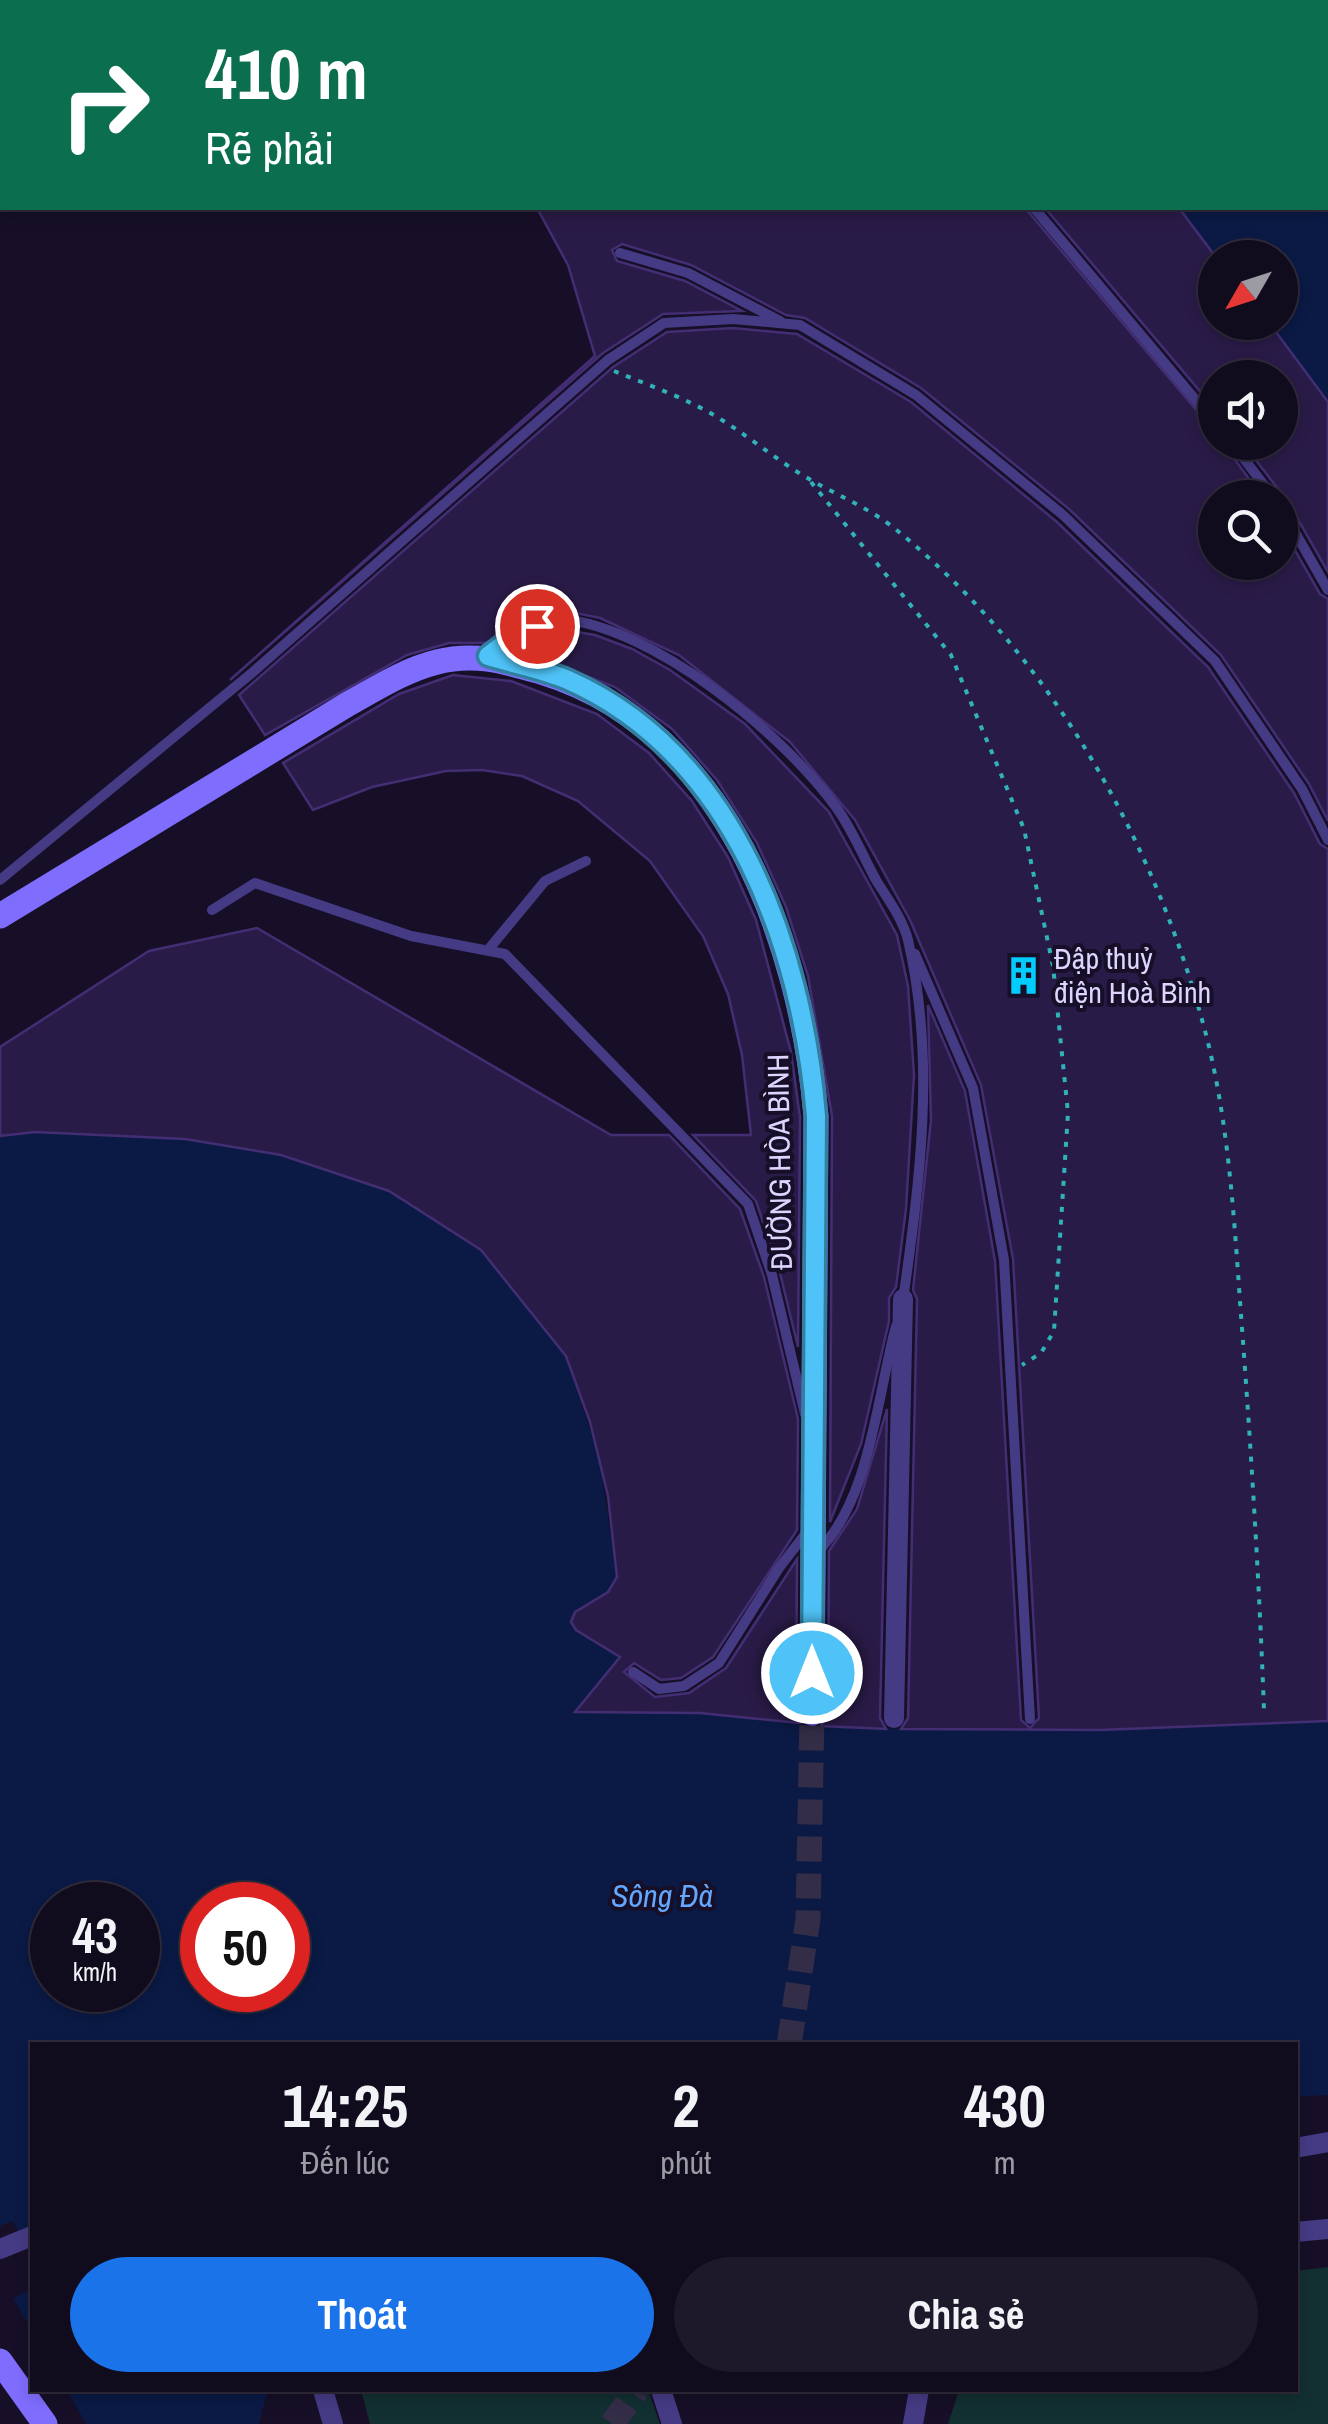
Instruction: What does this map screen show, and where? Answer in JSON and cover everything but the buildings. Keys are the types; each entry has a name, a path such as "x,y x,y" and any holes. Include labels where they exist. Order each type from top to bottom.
{"main road":[{"name":"ĐƯỜNG HÒA BÌNH","path":"0,916 399,676 439,661 488,656 568,680 638,722 701,787 750,863 776,919 809,1042 816,1116 812,1712"},
{"path":"0,2361 45,2424"}],"street":[{"path":"894,1718 903,1299"},
{"path":"1298,2147 1328,2142"},
{"path":"1298,2232 1328,2229"},
{"path":"0,2248 30,2237"},
{"path":"324,2392 332,2424"},
{"path":"662,2392 672,2424"},
{"path":"913,2424 919,2392"}],"lane":[{"path":"1036,210 1198,404"},
{"path":"620,253 688,273 785,324"},
{"path":"0,880 253,672 601,366 664,323 734,318 800,325 916,395 1063,514 1215,661 1302,789 1328,840"},
{"path":"1245,460 1260,480"},
{"path":"1298,538 1328,590"},
{"path":"488,656 517,634 558,618 633,638 686,666 769,737 836,807 907,935 974,1088 1004,1260 1030,1719"},
{"path":"488,950 545,881 586,861"},
{"path":"212,910 255,882 411,936 506,954 748,1204 772,1275 814,1444"},
{"path":"813,1555 836,1534 858,1485 903,1299 925,1035 907,935"},
{"path":"633,1672 659,1689 684,1686 719,1664 778,1568 813,1525"}],"path":[{"path":"601,366 715,415 807,478 848,496 894,528 962,590 1032,667 1085,748 1145,864 1186,968 1205,1031 1226,1147 1254,1488 1264,1710"},
{"path":"807,478 951,655 1024,829 1053,966 1068,1113 1054,1331 1040,1353 1010,1374"}],"green space":[{"path":"1328,2267 1328,2424 948,2424 958,2392 1298,2392 1298,2271"},
{"path":"362,2392 649,2392 660,2424 370,2424"}],"water":[{"path":"1181,210 1328,210 1328,402 1281,340 1298,340 1298,240 1203,240"},
{"name":"Sông Đà","path":"35,1132 185,1139 281,1155 389,1191 481,1250 566,1356 599,1457 617,1577 608,1592 575,1612 571,1621 576,1630 620,1657 576,1712 700,1713 825,1727 1009,1731 1328,1721 1328,2095 1298,2097 1298,2042 30,2042 30,2249 12,2221 0,2226 0,1136"},
{"path":"30,2290 30,2328 13,2298"},
{"path":"68,2392 267,2393 259,2424 86,2424"}],"tunnel":[{"path":"789,2042 808,1919 812,1713"},
{"path":"612,2424 636,2392"}],"place":[{"name":"Đập thuỷ điện Hoà Bình","path":"1024,975"}],"route":[{"path":"537,626 517,634 488,656 568,680 638,722 701,787 730,830 776,919 790,965 809,1042 816,1116 812,1673"}]}
